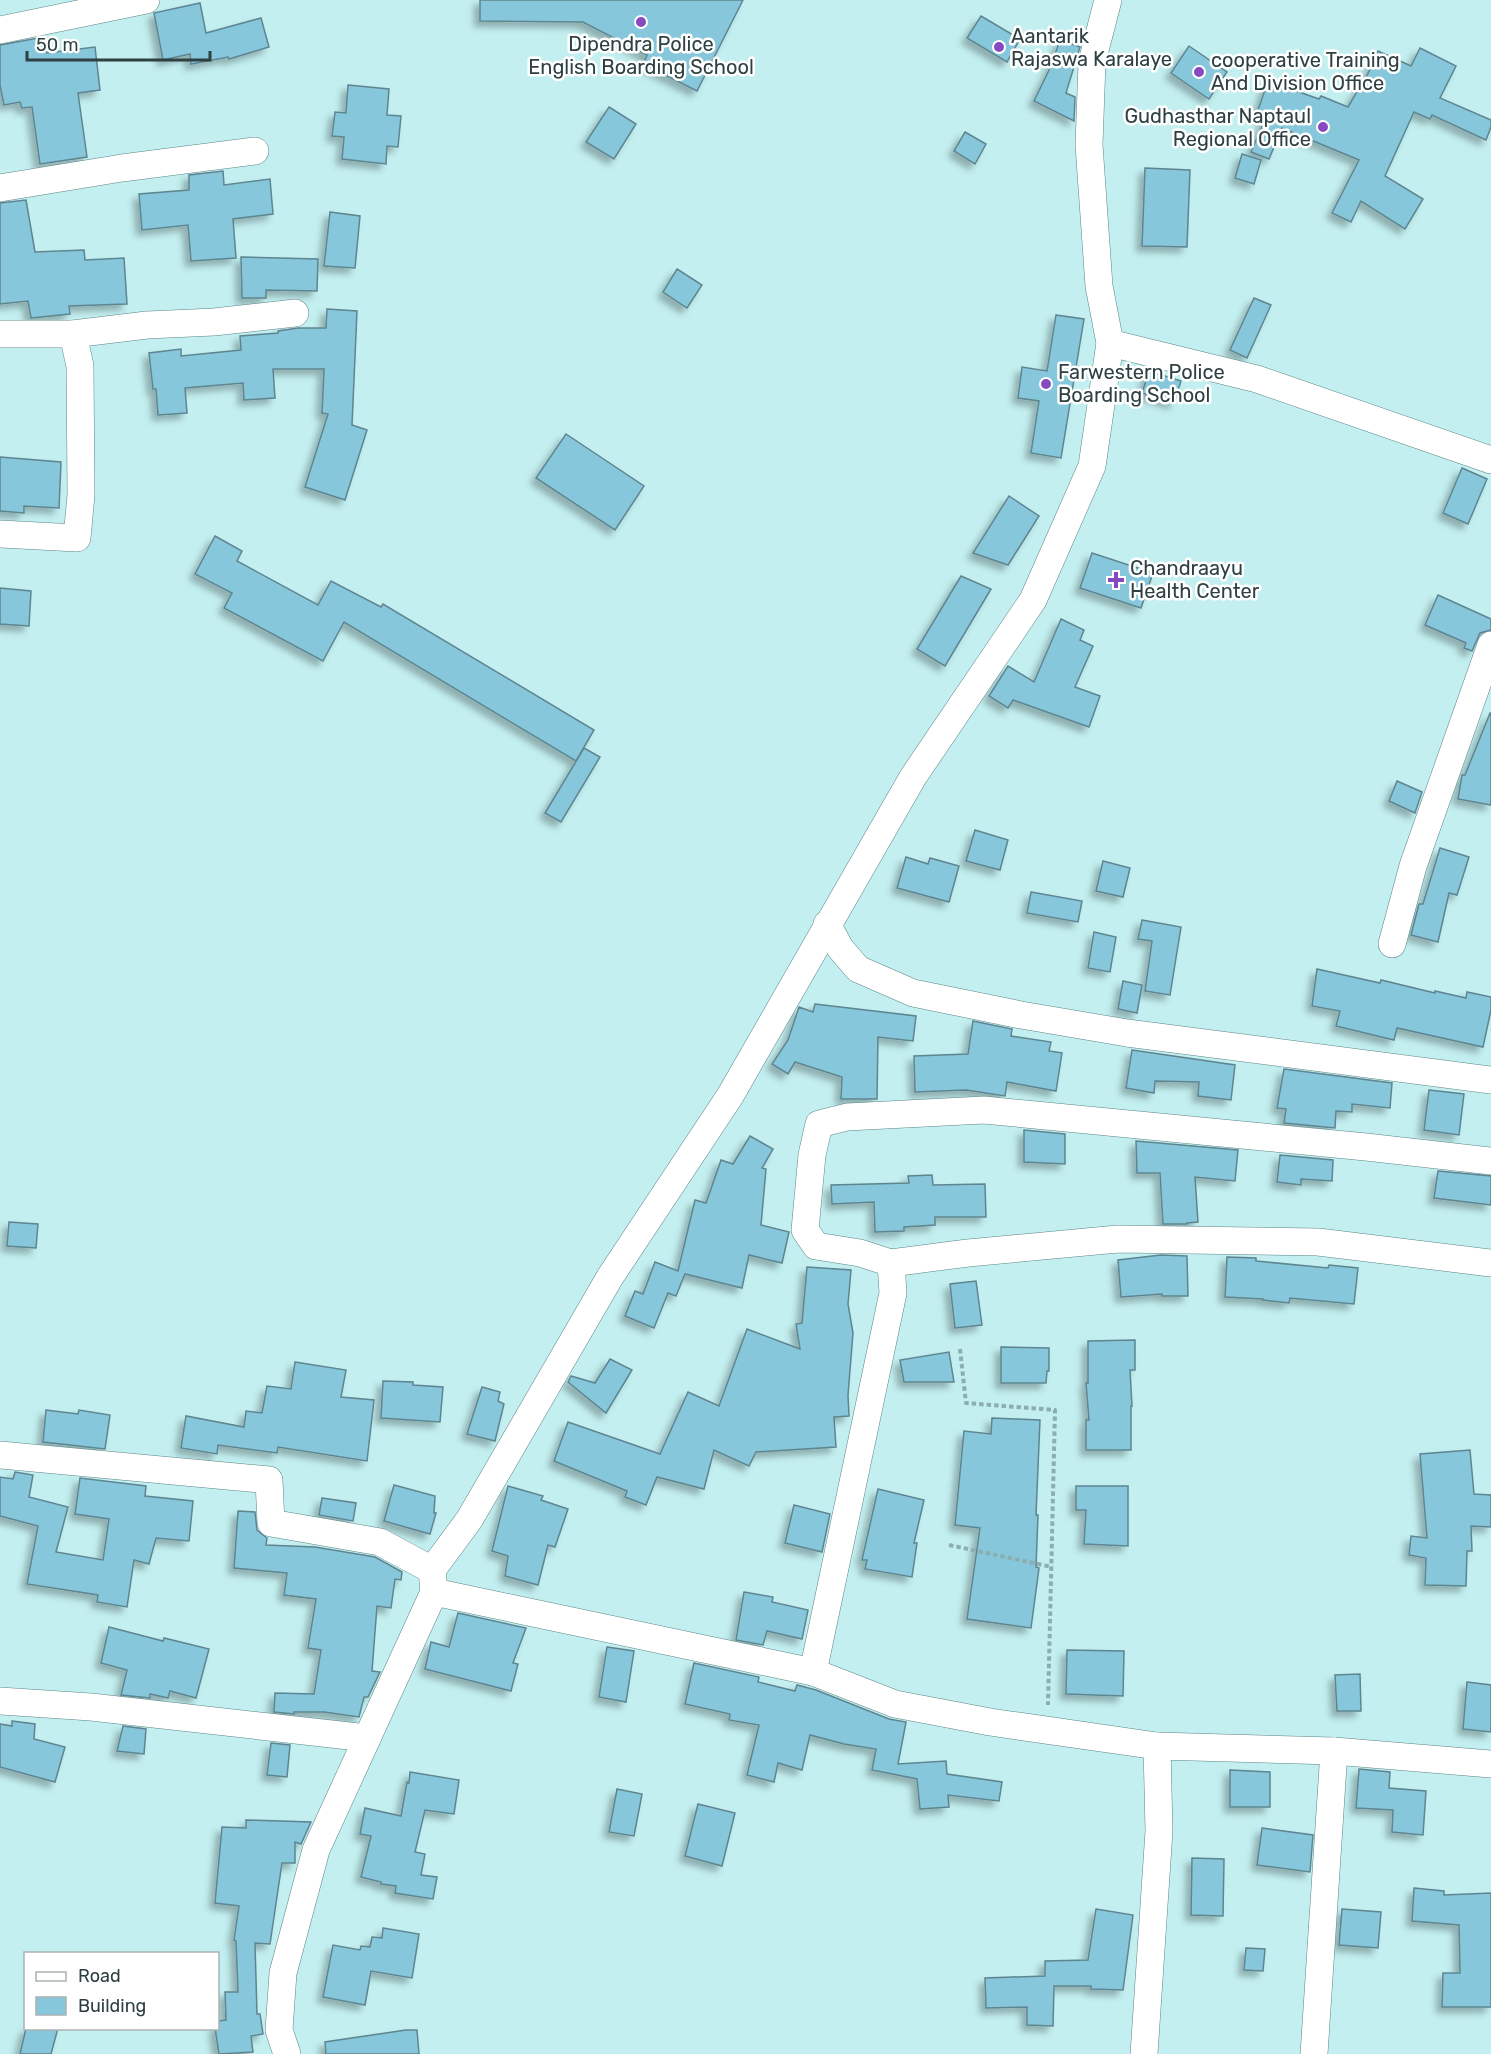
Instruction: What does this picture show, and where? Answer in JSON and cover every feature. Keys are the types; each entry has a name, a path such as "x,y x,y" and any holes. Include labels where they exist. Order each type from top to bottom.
{"street":[{"path":"0,30 146,0"},
{"path":"287,2054 279,2030 283,1972 316,1850 367,1738 433,1581 610,1277 730,1096 913,777 1033,600 1092,466 1110,343 1099,286 1089,145 1092,62 1108,0"},
{"path":"0,188 122,168 255,151"},
{"path":"0,334 73,334 147,325 214,322 295,313"},
{"path":"0,534 77,538 81,495 80,366 73,334"},
{"path":"1110,343 1257,379 1491,460"},
{"path":"1392,944 1413,866 1491,645"},
{"path":"827,924 840,948 858,969 913,993 1022,1016 1127,1033 1491,1080"},
{"path":"1491,1161 984,1110 847,1117 819,1124 812,1155 805,1230 816,1246 860,1253 891,1263 968,1253 1118,1239 1318,1242 1491,1263"},
{"path":"813,1672 892,1293 891,1263"},
{"path":"0,1455 269,1480 271,1523 380,1542 433,1581 813,1672 895,1704 990,1722 1157,1746 1334,1751 1491,1764"},
{"path":"0,1701 91,1707 367,1738"},
{"path":"1144,2054 1159,1831 1157,1746"},
{"path":"1314,2054 1334,1751"}],"path":[{"path":"960,1349 966,1403 1055,1410 1047,1730"},
{"path":"949,1545 1052,1567"}],"building":[{"path":"480,0 743,0 697,91 643,64 647,55 583,22 480,21"},
{"path":"200,3 206,33 261,18 269,47 229,59 228,57 191,64 190,54 163,60 154,13"},
{"name":"Aantarik Rajaswa Karalaye","path":"981,16 1020,39 1007,62 967,38"},
{"path":"44,37 47,53 95,47 100,90 78,93 87,157 40,164 32,107 22,108 20,102 4,105 0,85 0,45"},
{"path":"1060,40 1080,47 1066,93 1075,97 1074,121 1034,101 1051,66"},
{"name":"cooperative Training And Division Office","path":"1189,46 1227,72 1209,99 1171,73"},
{"path":"1420,48 1456,66 1440,98 1491,120 1491,127 1486,140 1432,115 1430,119 1414,112 1385,176 1423,199 1405,229 1361,201 1351,222 1332,213 1359,160 1282,128 1269,159 1251,152 1266,117 1257,113 1268,81 1319,99 1321,96 1348,107 1359,88 1361,89 1378,51 1411,66"},
{"path":"348,85 389,89 387,115 401,116 398,147 387,146 386,164 342,159 344,137 332,136 335,112 346,113"},
{"path":"609,107 636,124 614,159 586,142"},
{"path":"965,132 986,144 975,164 954,151"},
{"path":"1242,154 1261,160 1254,184 1235,178"},
{"path":"1145,168 1190,170 1187,247 1142,246"},
{"path":"223,171 224,185 270,179 273,214 233,219 236,258 191,261 188,225 142,230 139,194 189,190 189,175"},
{"path":"26,200 35,252 84,250 85,260 124,258 127,304 69,306 70,314 31,318 28,301 0,304 0,203"},
{"path":"330,212 360,216 355,268 324,266"},
{"path":"241,257 318,259 317,291 266,290 266,298 242,298"},
{"path":"677,269 702,285 687,308 663,292"},
{"path":"1254,298 1271,305 1247,358 1230,350"},
{"path":"327,309 357,311 352,425 367,430 345,500 305,487 328,414 322,413 324,369 273,369 275,398 244,400 243,383 185,388 187,413 158,415 149,353 181,349 181,356 241,350 240,336 278,333 278,331 298,328 326,328"},
{"name":"Farwestern Police Boarding School","path":"1056,315 1084,319 1061,458 1031,453 1039,401 1018,398 1022,367 1047,371"},
{"path":"1149,371 1181,381 1174,403 1142,393"},
{"path":"566,434 644,486 615,530 536,478"},
{"path":"0,457 61,462 59,508 24,506 24,513 0,511"},
{"path":"1462,468 1487,479 1468,524 1443,513"},
{"path":"1009,496 1039,516 1008,565 973,553"},
{"path":"215,536 242,551 237,561 318,605 331,581 381,607 383,604 594,730 576,761 344,622 323,661 224,608 232,593 195,574"},
{"name":"Chandraayu Health Center","path":"1092,553 1153,573 1141,608 1080,588"},
{"path":"961,576 991,589 945,666 917,649"},
{"path":"0,588 31,591 29,626 0,624"},
{"path":"1438,595 1491,619 1491,630 1480,633 1472,651 1464,648 1466,643 1425,625"},
{"path":"1061,619 1084,630 1080,640 1093,646 1075,687 1100,696 1089,727 1013,700 1008,708 989,696 1008,666 1034,682"},
{"path":"1490,713 1491,805 1458,799 1462,775 1465,775"},
{"path":"584,748 600,757 561,822 545,813"},
{"path":"1397,781 1422,792 1415,813 1389,801"},
{"path":"975,830 1008,840 1000,870 966,861"},
{"path":"1440,848 1469,857 1457,895 1449,893 1438,942 1411,935 1419,904 1423,904"},
{"path":"906,857 928,864 930,858 959,866 949,902 897,888"},
{"path":"1103,861 1130,868 1123,897 1096,891"},
{"path":"1031,892 1082,901 1078,922 1027,913"},
{"path":"1142,920 1181,927 1170,995 1145,991 1152,941 1138,939"},
{"path":"1094,932 1116,937 1110,972 1088,968"},
{"path":"1317,969 1466,998 1467,992 1491,997 1491,1010 1483,1047 1397,1028 1394,1040 1336,1026 1340,1011 1312,1006"},
{"path":"1123,981 1142,985 1137,1013 1118,1009"},
{"path":"815,1004 916,1016 913,1041 878,1037 877,1099 841,1099 842,1077 795,1062 788,1074 772,1064 788,1040 799,1007 813,1012"},
{"path":"973,1021 1012,1029 1011,1036 1051,1042 1049,1051 1062,1053 1056,1091 1007,1082 1005,1096 966,1090 915,1092 914,1056 968,1054"},
{"path":"1132,1050 1235,1065 1231,1100 1198,1096 1199,1082 1155,1081 1154,1093 1126,1088"},
{"path":"1284,1069 1392,1083 1390,1108 1352,1104 1352,1112 1336,1111 1335,1128 1284,1123 1286,1109 1277,1108"},
{"path":"1429,1090 1464,1094 1459,1135 1424,1130"},
{"path":"1024,1130 1065,1134 1065,1164 1024,1162"},
{"path":"750,1136 773,1149 762,1168 766,1169 761,1225 789,1232 782,1263 749,1255 742,1288 685,1274 676,1296 668,1293 654,1328 625,1316 635,1291 643,1294 655,1262 678,1271 695,1200 706,1203 721,1160 733,1164"},
{"path":"1136,1141 1238,1150 1235,1181 1195,1177 1198,1222 1163,1224 1160,1173 1137,1173"},
{"path":"1280,1155 1333,1160 1332,1181 1301,1179 1301,1185 1277,1182"},
{"path":"1438,1171 1491,1176 1491,1205 1434,1198"},
{"path":"932,1175 933,1185 985,1184 986,1217 935,1217 935,1225 904,1227 904,1231 875,1232 874,1202 832,1204 831,1185 909,1183 908,1176"},
{"path":"9,1222 38,1224 36,1248 7,1246"},
{"path":"1161,1255 1187,1256 1188,1296 1162,1296 1162,1294 1121,1297 1118,1260"},
{"path":"1227,1257 1256,1258 1256,1261 1328,1268 1329,1265 1358,1268 1354,1304 1290,1298 1289,1303 1225,1297"},
{"path":"807,1267 851,1270 848,1304 853,1333 848,1395 849,1416 834,1417 836,1447 756,1452 749,1466 714,1450 704,1489 657,1477 646,1505 625,1497 627,1491 554,1461 568,1422 660,1454 688,1392 719,1406 747,1329 800,1349 796,1324 802,1323"},
{"path":"976,1281 982,1325 955,1328 950,1284"},
{"path":"1135,1340 1135,1370 1130,1370 1131,1450 1086,1450 1086,1420 1089,1420 1086,1383 1088,1383 1088,1341"},
{"path":"1001,1347 1049,1348 1049,1371 1047,1371 1046,1383 1001,1383"},
{"path":"949,1352 954,1382 904,1382 900,1360"},
{"path":"610,1359 632,1370 606,1413 568,1382 571,1376 595,1383"},
{"path":"295,1362 346,1370 341,1397 374,1400 367,1461 278,1447 277,1453 218,1445 217,1454 181,1448 186,1416 244,1427 246,1411 262,1413 267,1386 291,1389"},
{"path":"383,1381 413,1382 413,1385 443,1387 440,1422 381,1418"},
{"path":"482,1387 500,1392 498,1401 504,1404 495,1441 467,1434"},
{"path":"46,1410 78,1414 79,1410 110,1415 105,1449 43,1442"},
{"path":"992,1418 1040,1420 1036,1515 1038,1515 1036,1567 1039,1568 1031,1628 967,1619 980,1528 955,1525 964,1431 991,1434"},
{"path":"1470,1450 1474,1494 1491,1495 1491,1527 1471,1526 1472,1551 1467,1551 1466,1586 1425,1585 1426,1558 1409,1555 1411,1536 1427,1538 1420,1454"},
{"path":"15,1472 33,1475 29,1497 68,1507 56,1552 103,1560 109,1519 75,1514 80,1478 146,1486 145,1496 193,1501 189,1541 156,1538 149,1564 134,1560 127,1607 97,1602 98,1595 27,1584 38,1526 0,1516 0,1477 13,1479"},
{"path":"394,1485 435,1496 434,1513 436,1513 430,1534 384,1521"},
{"path":"508,1486 543,1496 541,1500 568,1509 555,1547 548,1545 538,1585 505,1576 508,1556 492,1551"},
{"path":"1076,1486 1128,1486 1128,1546 1084,1544 1086,1510 1076,1510"},
{"path":"878,1489 924,1500 914,1543 917,1543 912,1577 865,1569 867,1560 862,1560"},
{"path":"322,1498 356,1503 353,1521 319,1515"},
{"path":"794,1505 830,1514 822,1552 785,1543"},
{"path":"238,1511 255,1512 257,1530 267,1538 266,1545 315,1547 375,1557 402,1572 401,1580 395,1579 391,1608 377,1606 372,1671 380,1672 368,1697 364,1697 359,1717 324,1712 294,1712 294,1714 274,1712 275,1693 314,1694 321,1650 308,1648 316,1599 284,1595 287,1573 234,1568"},
{"path":"744,1592 773,1597 772,1602 808,1610 802,1639 767,1631 763,1645 736,1640"},
{"path":"458,1613 526,1628 513,1663 518,1664 511,1691 425,1669 431,1642 449,1647"},
{"path":"109,1627 163,1641 164,1638 209,1649 196,1698 170,1691 168,1698 150,1694 150,1698 121,1695 127,1670 101,1663"},
{"path":"607,1647 634,1651 626,1702 599,1697"},
{"path":"1067,1650 1124,1651 1123,1696 1066,1694"},
{"path":"694,1663 759,1677 758,1682 795,1691 797,1685 816,1690 889,1719 906,1722 898,1764 946,1761 947,1774 1002,1782 999,1801 948,1795 949,1807 920,1809 917,1779 872,1770 876,1749 810,1735 802,1770 778,1763 774,1782 747,1775 759,1725 729,1720 730,1714 685,1704"},
{"path":"1360,1674 1361,1711 1337,1711 1335,1675"},
{"path":"1467,1682 1491,1685 1491,1732 1463,1729"},
{"path":"12,1721 35,1724 34,1739 65,1747 55,1782 0,1767 0,1724 12,1726"},
{"path":"123,1726 146,1729 144,1754 117,1751"},
{"path":"271,1743 290,1745 287,1777 267,1775"},
{"path":"1359,1769 1390,1772 1389,1788 1426,1791 1423,1835 1392,1832 1393,1810 1356,1808"},
{"path":"1230,1770 1270,1772 1270,1807 1230,1807"},
{"path":"410,1772 459,1780 454,1814 425,1810 415,1852 425,1854 421,1875 437,1877 433,1899 395,1893 396,1886 361,1877 371,1836 360,1834 365,1808 401,1816"},
{"path":"617,1789 642,1794 634,1836 609,1832"},
{"path":"698,1804 735,1813 722,1866 685,1856"},
{"path":"246,1820 311,1822 301,1844 295,1842 295,1863 282,1863 270,1944 255,1943 257,2014 260,2014 263,2034 251,2036 253,2052 219,2054 215,2030 219,2030 219,2021 226,2020 225,1992 238,1992 236,1941 234,1940 239,1906 215,1903 222,1827 246,1828"},
{"path":"1262,1828 1313,1835 1310,1872 1257,1865"},
{"path":"1192,1858 1224,1859 1223,1916 1191,1915"},
{"path":"1414,1888 1444,1891 1444,1895 1491,1893 1491,2007 1442,2007 1443,1973 1460,1973 1459,1925 1412,1921"},
{"path":"1096,1909 1133,1915 1123,1990 1091,1989 1091,1986 1054,1986 1053,2026 1027,2025 1027,2007 986,2008 985,1978 1045,1976 1045,1961 1088,1960"},
{"path":"1342,1909 1381,1912 1378,1948 1339,1945"},
{"path":"383,1928 419,1934 412,1978 371,1971 365,2005 323,1997 333,1945 360,1950 361,1946 370,1947 372,1937 382,1938"},
{"path":"1246,1948 1265,1949 1263,1971 1244,1970"},
{"path":"26,2030 57,2030 51,2054 20,2054"},
{"path":"417,2030 419,2054 326,2054 325,2042"}],"place":[{"name":"Dipendra Police English Boarding School","path":"641,22"},
{"name":"Aantarik Rajaswa Karalaye","path":"999,47"},
{"name":"cooperative Training And Division Office","path":"1199,72"},
{"name":"Gudhasthar Naptaul Regional Office","path":"1323,127"},
{"name":"Farwestern Police Boarding School","path":"1046,384"},
{"name":"Chandraayu Health Center","path":"1116,580"}]}
